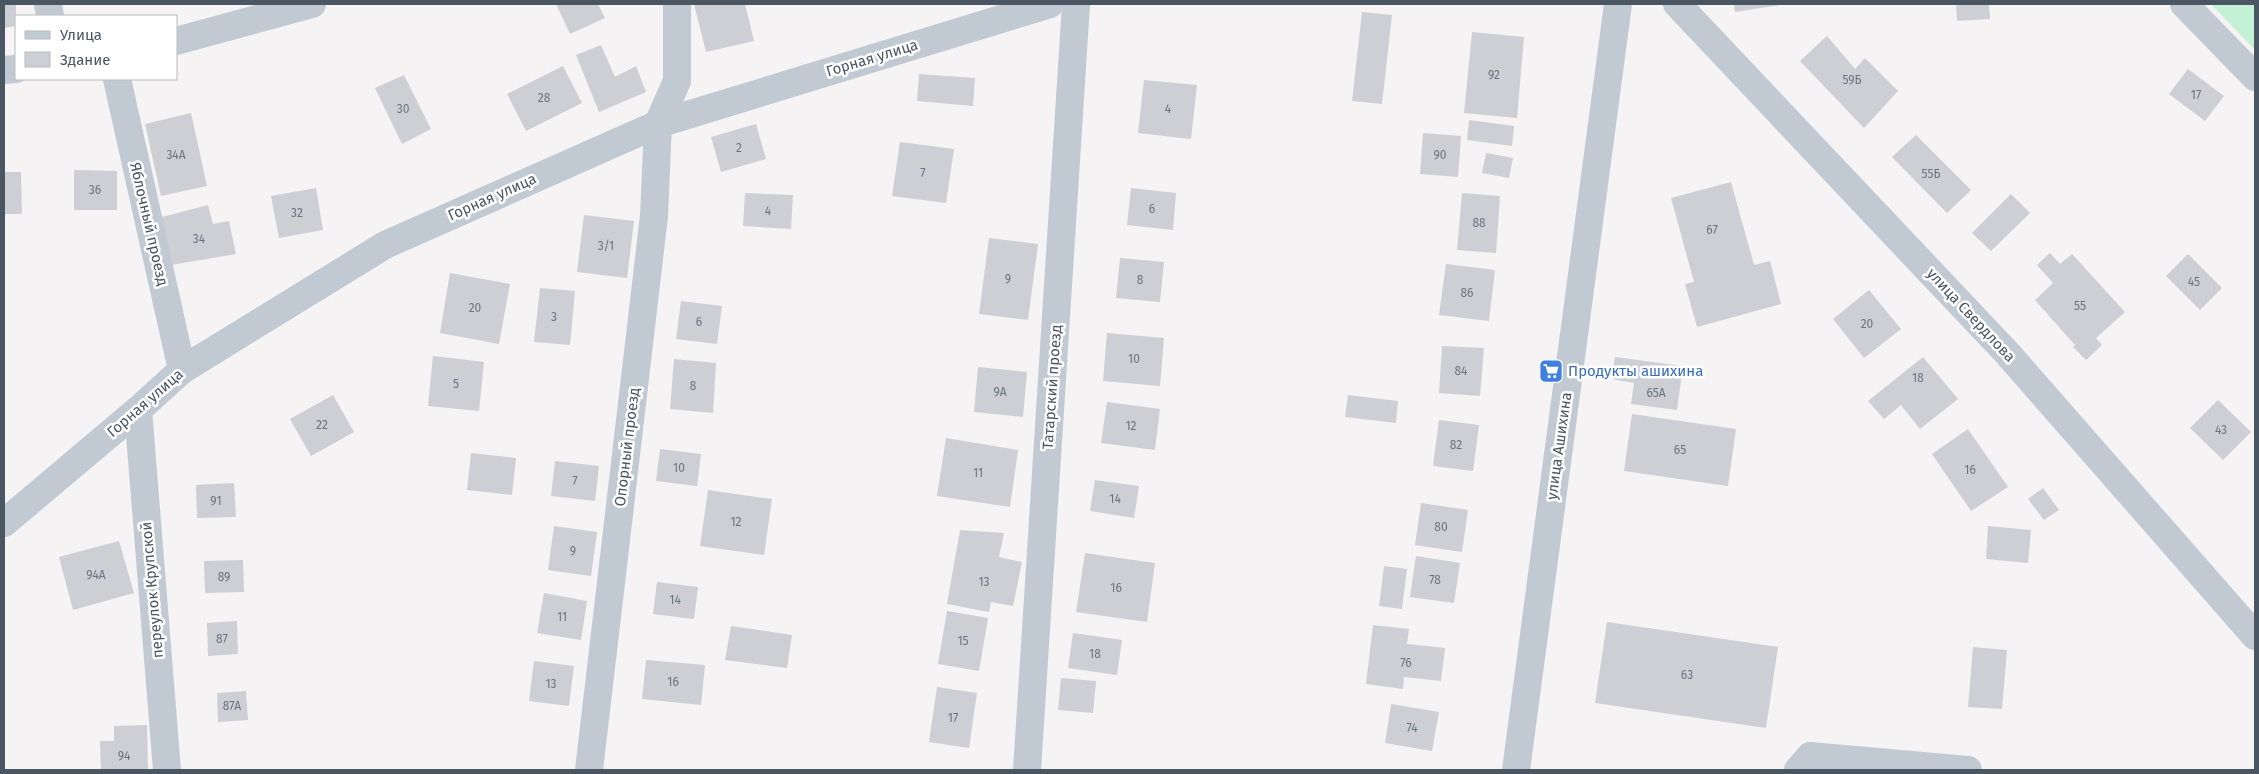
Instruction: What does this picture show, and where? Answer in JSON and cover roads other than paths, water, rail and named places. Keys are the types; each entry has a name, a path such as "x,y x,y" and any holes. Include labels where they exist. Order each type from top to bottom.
{"street":[{"path":"178,39 312,4"},
{"path":"658,124 677,81 677,4"},
{"name":"Горная улица","path":"4,523 138,410 182,370 384,245 658,124 1050,4"},
{"name":"Татарский проезд","path":"1027,770 1076,4"},
{"name":"улица Ашихина","path":"1516,770 1618,4"},
{"name":"улица Свердлова","path":"1677,4 2008,354 2255,636"},
{"path":"2184,4 2255,77"},
{"name":"Яблочный проезд","path":"117,80 182,370"},
{"name":"Опорный проезд","path":"589,770 654,216 658,124"},
{"name":"переулок Крупской","path":"138,410 167,770"},
{"path":"1798,770 1810,756 1968,770"}],"place":[{"name":"Продукты ашихина","path":"1551,371"}]}
